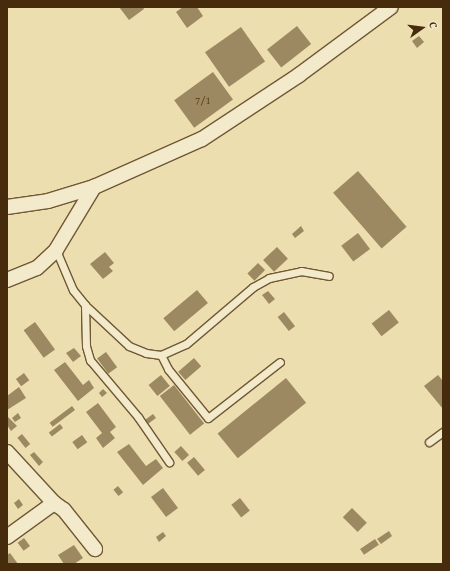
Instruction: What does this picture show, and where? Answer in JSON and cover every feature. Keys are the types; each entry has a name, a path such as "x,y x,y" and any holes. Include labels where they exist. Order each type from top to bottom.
{"street":[{"path":"7,207 48,201 94,187 202,139 293,79 391,7"},
{"path":"7,280 37,268 56,250 94,187"},
{"path":"7,452 54,503 64,510 95,549"},
{"path":"7,537 54,503"}],"lane":[{"path":"56,250 73,290 85,305 129,346 146,353 160,355 186,344 253,287 269,278 301,271 329,276"},
{"path":"85,305 86,346 90,360 138,417 169,462"},
{"path":"160,355 168,370 208,418 280,362"},
{"path":"429,442 443,432"}],"building":[{"path":"119,7 143,7 144,9 129,20"},
{"path":"183,7 197,7 203,16 187,28 176,12"},
{"path":"297,26 311,44 281,68 267,49"},
{"path":"241,27 265,61 229,87 205,52"},
{"path":"419,36 424,42 417,48 412,41"},
{"path":"213,72 233,100 194,128 174,100"},
{"path":"358,171 407,227 382,248 333,193"},
{"path":"301,226 304,231 295,238 292,234"},
{"path":"358,233 370,249 353,262 341,246"},
{"path":"277,247 288,259 274,272 263,260"},
{"path":"105,252 114,263 109,267 113,271 103,279 90,264"},
{"path":"258,263 265,270 254,281 247,274"},
{"path":"197,290 208,303 174,331 163,318"},
{"path":"268,291 275,299 269,304 262,295"},
{"path":"389,310 399,323 382,336 372,324"},
{"path":"284,312 295,326 289,331 278,317"},
{"path":"35,322 55,350 44,358 24,330"},
{"path":"74,348 81,356 73,362 66,353"},
{"path":"106,352 117,367 108,374 97,358"},
{"path":"194,358 201,366 185,380 178,372"},
{"path":"65,362 83,385 89,380 94,388 78,401 54,370"},
{"path":"24,373 29,380 21,386 16,379"},
{"path":"161,375 170,386 157,396 149,385"},
{"path":"438,375 443,381 443,409 424,386"},
{"path":"286,378 306,403 238,458 218,433"},
{"path":"174,385 204,424 190,435 160,396"},
{"path":"19,387 26,398 7,410 7,396"},
{"path":"103,389 107,393 102,397 99,393"},
{"path":"98,403 116,427 110,432 115,438 103,448 96,438 102,433 86,412"},
{"path":"72,406 75,410 53,427 50,423"},
{"path":"18,413 21,418 15,422 12,418"},
{"path":"153,414 156,418 147,425 144,421"},
{"path":"7,416 17,426 11,431 7,425"},
{"path":"60,424 63,428 52,436 49,432"},
{"path":"22,434 30,444 26,448 17,438"},
{"path":"82,435 87,442 78,449 72,442"},
{"path":"129,444 146,466 156,459 163,468 143,485 117,452"},
{"path":"181,446 189,455 182,461 174,452"},
{"path":"34,452 43,462 39,466 30,455"},
{"path":"194,457 205,470 198,476 187,463"},
{"path":"118,486 123,492 119,496 113,490"},
{"path":"163,488 178,508 166,517 151,497"},
{"path":"240,498 250,511 241,517 231,505"},
{"path":"19,499 23,505 18,509 14,503"},
{"path":"352,508 367,523 358,532 343,517"},
{"path":"389,531 392,536 381,544 377,539"},
{"path":"163,532 166,536 159,542 156,537"},
{"path":"24,538 30,546 24,551 18,543"},
{"path":"375,539 379,545 364,555 360,549"},
{"path":"74,545 83,558 74,564 64,564 58,555"},
{"path":"10,553 18,564 7,564 7,555"}]}
